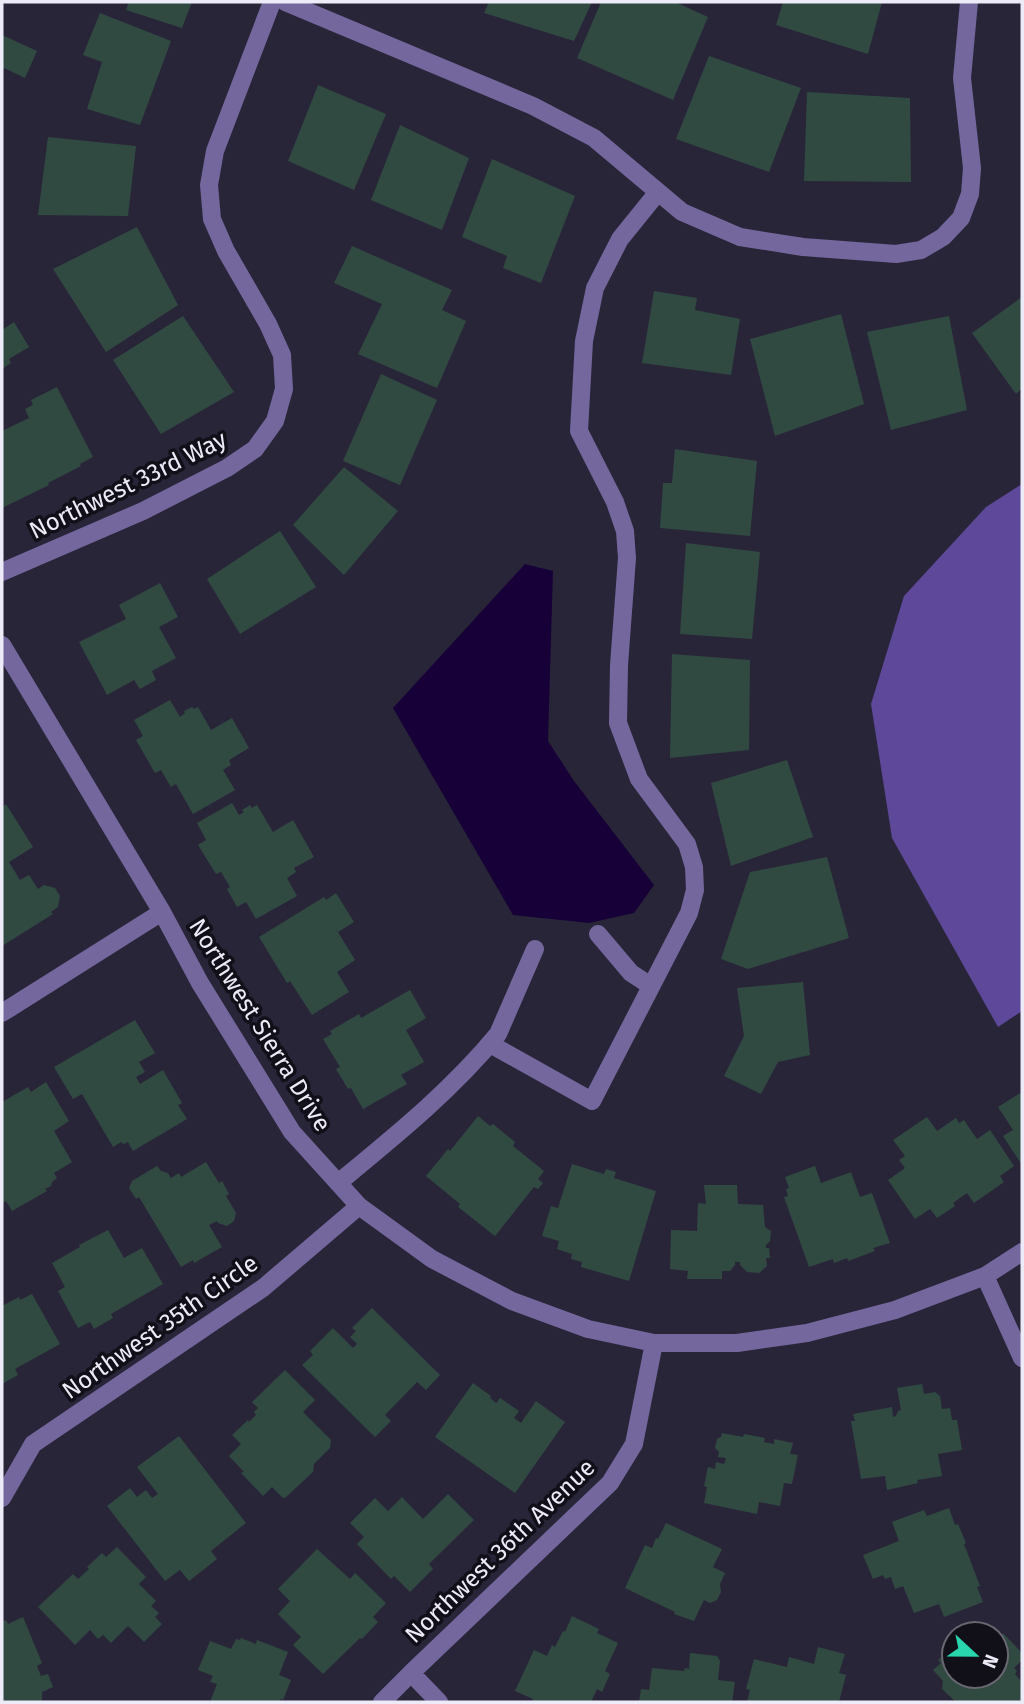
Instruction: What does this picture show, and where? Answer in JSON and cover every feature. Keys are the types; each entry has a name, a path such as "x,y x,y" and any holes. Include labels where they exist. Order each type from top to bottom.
{"street":[{"name":"Northwest 33rd Way","path":"2,572 143,511 227,468 254,449 275,421 284,389 282,355 268,324 226,251 212,219 209,185 215,151 272,2"},
{"path":"285,2 533,106 594,138 682,212 740,237 803,247 896,254 921,250 943,237 961,218 970,194 972,168 962,78 969,2"},
{"path":"490,1044 592,1101 689,913 695,890 694,867 687,844 639,779 618,723 619,665 627,558 625,531 615,502 579,431 584,341 595,288 620,239 658,192"},
{"name":"Northwest Sierra Drive","path":"2,645 162,912 200,983 292,1132 359,1206 432,1259 512,1301 587,1329 654,1343 737,1343 807,1334 895,1310 985,1276 1022,1252"},
{"path":"2,1013 162,912"},
{"path":"598,934 631,973 650,986"},
{"path":"338,1183 414,1121 490,1044 498,1034 535,949"},
{"name":"Northwest 35th Circle","path":"2,1498 33,1444 263,1288 359,1206"},
{"path":"985,1276 1022,1358"},
{"name":"Northwest 36th Avenue","path":"382,1702 610,1483 634,1444 654,1343"},
{"path":"411,1673 439,1702"}],"shaded area":[{"path":"1022,484 1022,1011 998,1027 892,838 871,704 904,596 986,507"},
{"path":"525,564 553,571 548,741 574,781 654,885 634,913 589,923 513,915 393,708"}],"building":[{"path":"129,2 192,2 182,28 126,10"},
{"path":"489,2 592,2 574,41 484,13"},
{"path":"601,2 675,2 708,17 673,100 577,58"},
{"path":"783,2 882,2 868,54 776,25"},
{"path":"100,13 171,41 140,125 87,109 102,62 83,55"},
{"path":"2,35 37,51 25,78 4,68 2,74"},
{"path":"709,56 801,88 769,172 676,139"},
{"path":"318,85 386,114 354,190 288,161"},
{"path":"807,92 910,98 911,182 804,181"},
{"path":"400,125 469,158 442,230 371,200"},
{"path":"48,137 136,146 128,216 38,215"},
{"path":"492,159 575,196 541,283 503,268 507,256 462,237"},
{"path":"137,227 178,305 106,352 53,269"},
{"path":"352,246 452,290 442,310 466,321 437,388 358,354 382,304 334,283"},
{"path":"654,291 697,298 695,310 740,319 731,375 642,363"},
{"path":"1022,297 1022,388 1016,394 972,333"},
{"path":"841,314 864,404 775,436 750,339"},
{"path":"183,316 234,392 161,434 113,360"},
{"path":"949,316 967,410 891,430 867,332"},
{"path":"14,322 29,347 9,359 11,363 2,369 2,330"},
{"path":"381,374 437,400 400,485 343,461"},
{"path":"57,387 93,457 48,483 49,485 2,508 2,431 29,418 25,409 33,405 31,400"},
{"path":"675,449 757,461 750,536 660,528 663,483 672,483"},
{"path":"344,467 398,511 344,575 293,525"},
{"path":"280,531 316,587 240,634 207,579"},
{"path":"686,543 760,552 752,639 680,634"},
{"path":"160,583 178,617 159,627 176,658 152,671 156,680 140,689 134,680 107,695 79,642 126,619 119,605"},
{"path":"672,654 750,660 749,750 670,758"},
{"path":"170,700 180,717 184,711 198,707 211,730 232,718 249,748 229,760 231,765 223,770 235,790 193,814 176,784 171,787 161,770 155,773 136,740 143,736 134,720"},
{"path":"787,760 813,837 731,866 711,783"},
{"path":"232,803 239,815 250,805 252,808 257,805 273,832 293,820 314,857 294,868 296,872 287,878 297,896 256,919 246,902 237,907 221,872 216,874 198,845 206,840 197,823"},
{"path":"6,804 33,847 9,862 20,880 29,875 38,889 44,885 55,888 60,896 58,907 51,912 53,914 2,946 2,807"},
{"path":"827,857 849,938 748,969 721,959 750,872"},
{"path":"336,893 354,922 338,932 355,960 337,972 349,992 312,1015 290,981 287,983 259,937 324,897 326,900"},
{"path":"803,982 810,1055 778,1062 761,1094 724,1076 744,1036 737,988"},
{"path":"410,990 426,1018 406,1030 424,1062 401,1075 407,1084 363,1109 336,1069 340,1067 323,1039 332,1034 330,1031 359,1014 361,1018"},
{"path":"135,1020 155,1053 139,1062 145,1072 136,1077 140,1084 163,1070 182,1103 178,1105 187,1119 133,1151 128,1142 121,1142 113,1147 82,1094 73,1099 54,1067"},
{"path":"46,1082 69,1121 54,1131 72,1162 54,1173 57,1178 45,1189 47,1191 12,1211 6,1201 2,1204 2,1102 28,1087 31,1092"},
{"path":"1022,1092 1022,1165 1003,1136 1013,1130 998,1107"},
{"path":"478,1116 515,1142 513,1146 544,1171 538,1179 543,1183 538,1189 534,1187 495,1236 458,1207 460,1204 426,1176"},
{"path":"927,1117 937,1131 956,1118 959,1123 964,1120 977,1139 990,1130 1014,1166 1000,1176 1004,1182 974,1203 967,1193 953,1203 955,1206 937,1218 930,1209 915,1219 888,1180 905,1168 899,1160 905,1156 893,1140"},
{"path":"206,1162 219,1183 222,1181 229,1194 226,1196 236,1213 234,1221 227,1226 217,1221 209,1225 222,1247 194,1263 193,1260 181,1267 139,1197 136,1199 129,1188 132,1181 157,1166 171,1178 179,1173 181,1177"},
{"path":"572,1164 604,1174 606,1169 616,1172 614,1178 656,1191 629,1281 581,1267 582,1262 571,1259 572,1254 557,1249 559,1241 542,1236 551,1206 558,1208"},
{"path":"815,1166 821,1183 851,1172 860,1197 872,1193 890,1243 873,1248 875,1251 848,1261 847,1258 834,1263 833,1259 809,1267 784,1197 788,1196 786,1189 789,1188 785,1177"},
{"path":"704,1185 737,1185 738,1204 763,1205 765,1227 771,1231 770,1241 766,1245 770,1258 766,1258 767,1266 759,1273 747,1272 740,1262 735,1262 730,1271 722,1271 722,1279 687,1279 688,1271 670,1269 671,1230 697,1231 698,1203 706,1204"},
{"path":"108,1230 124,1258 142,1248 163,1284 111,1314 113,1318 94,1329 90,1322 78,1328 58,1291 65,1287 52,1263"},
{"path":"32,1294 60,1344 15,1369 18,1375 2,1384 2,1306"},
{"path":"372,1308 440,1375 426,1390 417,1382 385,1415 391,1421 375,1437 302,1365 313,1355 310,1351 333,1328 353,1348 357,1344 350,1337 356,1331 352,1328"},
{"path":"285,1370 315,1400 303,1412 331,1440 330,1448 314,1464 313,1472 285,1498 272,1487 263,1496 229,1456 241,1444 232,1435 256,1415 254,1412 258,1408 252,1402"},
{"path":"473,1383 496,1403 500,1398 519,1411 514,1418 521,1423 536,1401 565,1422 515,1493 435,1437"},
{"path":"922,1384 924,1394 935,1392 940,1396 942,1409 950,1408 952,1420 957,1420 962,1450 938,1454 942,1476 917,1480 918,1483 887,1490 885,1476 861,1479 851,1421 855,1421 853,1414 892,1407 893,1417 896,1416 901,1410 897,1388"},
{"path":"722,1433 765,1438 764,1442 774,1444 774,1439 793,1443 790,1454 798,1455 792,1484 784,1483 780,1506 759,1502 757,1514 704,1503 708,1467 715,1469 716,1462 724,1464 726,1458 718,1457 719,1452 715,1448"},
{"path":"179,1436 246,1523 211,1551 217,1559 189,1581 180,1570 165,1581 107,1506 130,1488 137,1497 146,1490 152,1498 158,1494 137,1467"},
{"path":"448,1494 474,1520 429,1564 433,1569 410,1592 394,1576 391,1579 357,1544 364,1537 350,1523 375,1498 388,1511 402,1497 423,1519"},
{"path":"949,1508 966,1543 964,1544 980,1586 977,1587 983,1602 944,1617 939,1604 914,1613 903,1586 895,1589 891,1577 885,1579 883,1575 873,1579 863,1555 899,1541 892,1522 924,1510 927,1516"},
{"path":"666,1523 722,1549 713,1567 725,1573 720,1584 721,1592 717,1600 710,1603 704,1600 694,1621 674,1614 675,1612 625,1588 645,1545 652,1548"},
{"path":"117,1547 146,1577 139,1584 156,1601 151,1606 159,1613 155,1617 162,1624 144,1642 128,1626 111,1643 103,1635 98,1639 90,1630 75,1645 38,1607 73,1574 78,1579 102,1553 106,1557"},
{"path":"317,1549 350,1579 355,1573 386,1603 373,1617 378,1622 323,1674 293,1645 301,1637 278,1614 290,1601 278,1589"},
{"path":"572,1616 599,1629 597,1633 618,1643 605,1671 610,1674 602,1692 597,1689 591,1702 532,1702 533,1699 515,1691 534,1650 547,1656 552,1645 555,1647 563,1631 565,1632"},
{"path":"23,1617 42,1663 37,1666 41,1676 48,1674 53,1687 42,1692 42,1702 2,1702 2,1622 6,1620 8,1624"},
{"path":"241,1638 256,1644 257,1640 288,1652 279,1675 291,1680 283,1700 210,1702 217,1684 210,1682 213,1676 198,1670 210,1641 231,1649 236,1639"},
{"path":"1010,1640 1022,1653 1022,1660 1014,1668 1017,1671 1015,1674 1022,1682 1022,1702 956,1702 943,1690 1010,1690"},
{"path":"818,1647 845,1654 839,1673 846,1675 839,1702 747,1702 750,1690 746,1689 754,1659 787,1667 789,1657 814,1664"},
{"path":"690,1653 717,1656 720,1661 718,1680 735,1682 732,1702 639,1702 641,1689 649,1690 652,1668 684,1671 685,1668 689,1669"},
{"path":"940,1664 940,1678 933,1670"}]}
